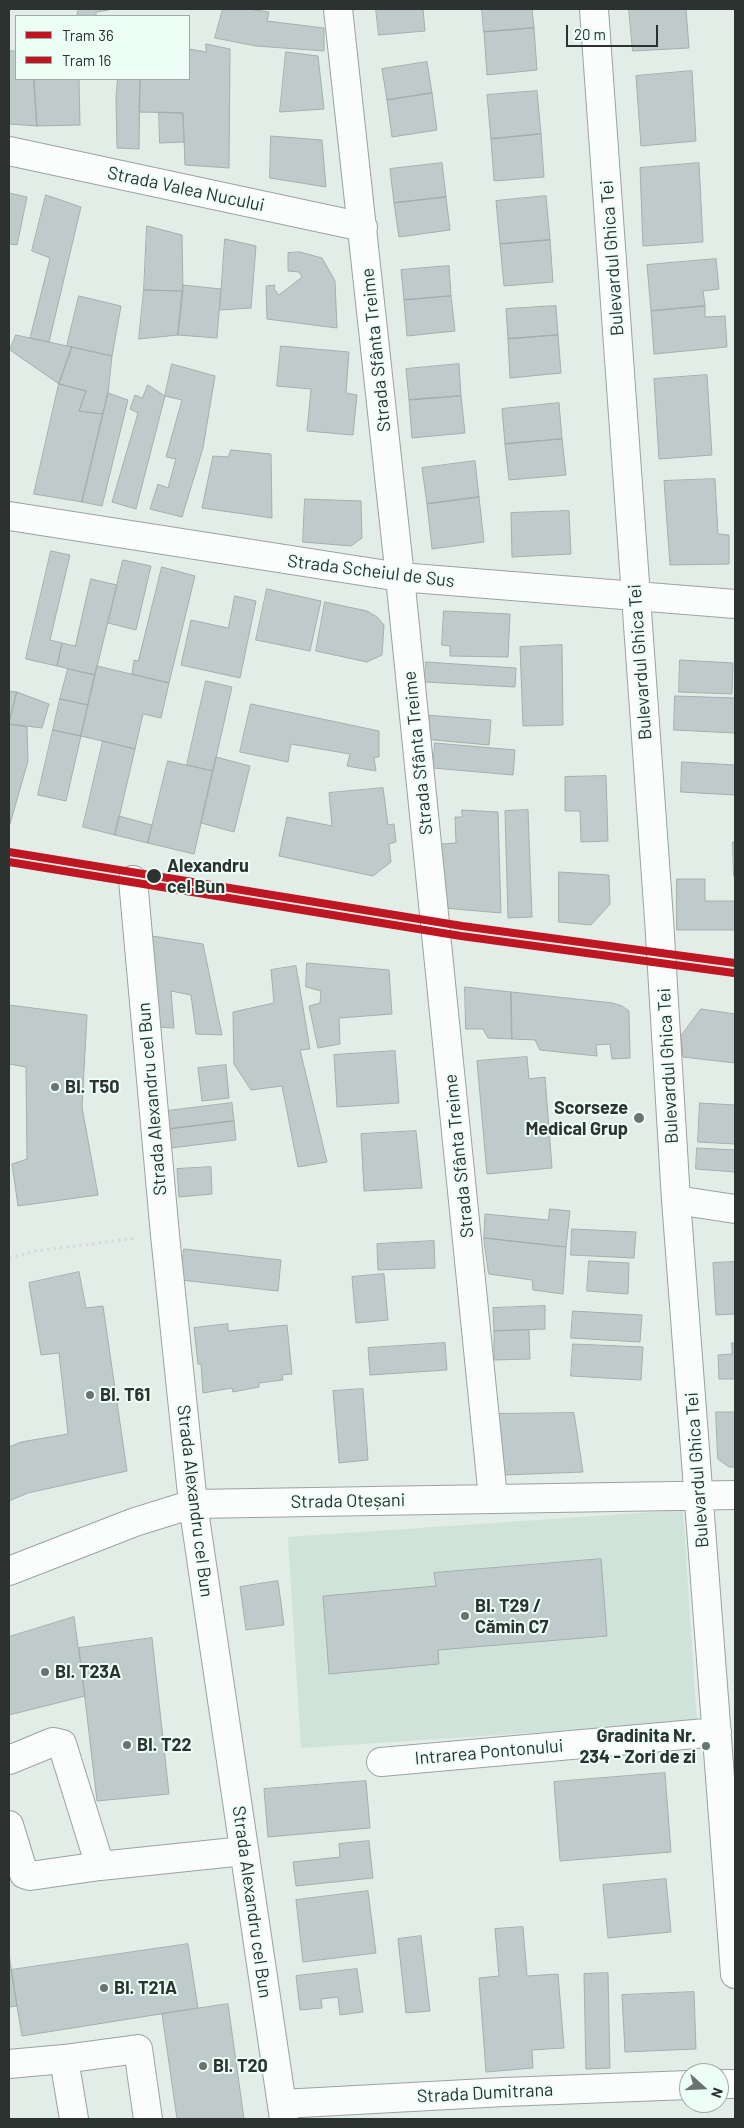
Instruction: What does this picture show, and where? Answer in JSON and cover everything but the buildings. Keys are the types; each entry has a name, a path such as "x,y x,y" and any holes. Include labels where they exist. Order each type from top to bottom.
{"street":[{"name":"Strada Sfânta Treime","path":"338,9 400,577 493,1498"},
{"name":"Bulevardul Ghica Tei","path":"594,9 659,928 676,1200 735,1974"},
{"name":"Strada Valea Nucului","path":"9,150 363,227"},
{"name":"Strada Scheiul de Sus","path":"9,516 400,577 735,604"},
{"name":"Strada Alexandru cel Bun","path":"133,880 165,1234 193,1504 283,2112"},
{"path":"676,1200 735,1209"},
{"name":"Strada Oteșani","path":"9,1572 135,1522 193,1504 735,1495"},
{"name":"Intrarea Pontonului","path":"381,1762 717,1732"},
{"path":"9,1760 53,1742 62,1744 100,1866"},
{"path":"9,1824 24,1874 30,1876 100,1866 244,1851"},
{"path":"9,2064 138,2049 148,2119"},
{"path":"64,2059 74,2119"},
{"name":"Strada Dumitrana","path":"283,2112 504,2092 679,2085"}],"path":[{"path":"9,1258 35,1251 165,1234"}],"shaded area":[{"path":"683,1510 697,1722 301,1748 288,1537"}],"tram line":[{"name":"36","path":"9,852 462,926 735,963"},
{"name":"16","path":"9,862 461,936 734,973"}],"place":[{"name":"Alexandru cel Bun","path":"154,876"},
{"name":"Bl. T50","path":"55,1087"},
{"name":"Scorseze Medical Grup","path":"639,1118"},
{"name":"Bl. T61","path":"90,1395"},
{"name":"Bl. T29 / Cămin C7","path":"465,1616"},
{"name":"Bl. T23A","path":"45,1672"},
{"name":"Bl. T22","path":"127,1745"},
{"name":"Gradinita Nr. 234 - Zori de zi","path":"706,1746"},
{"name":"Bl. T21A","path":"104,1988"},
{"name":"Bl. T20","path":"203,2066"}]}
